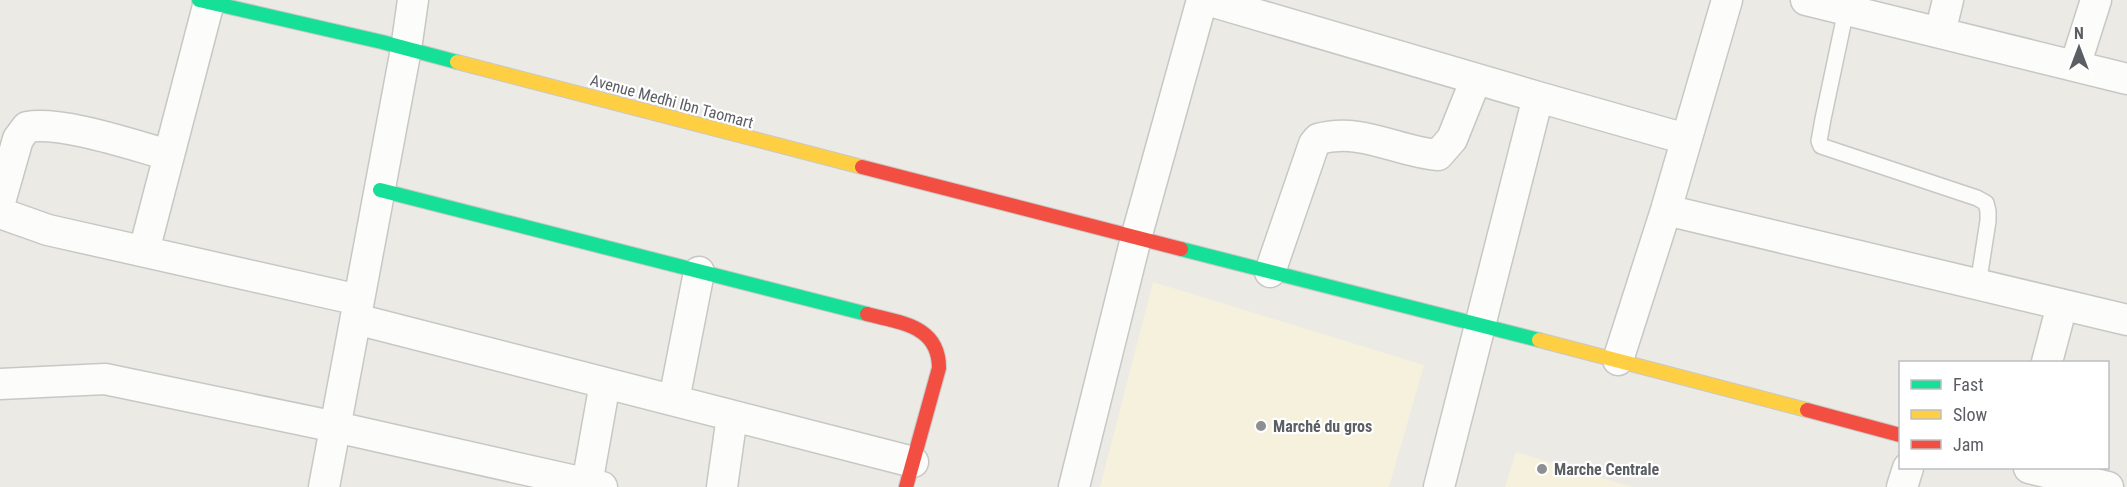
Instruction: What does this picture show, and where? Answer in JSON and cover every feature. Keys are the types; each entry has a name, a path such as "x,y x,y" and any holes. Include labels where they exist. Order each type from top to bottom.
{"street":[{"path":"324,487 406,49 413,0"},
{"path":"1074,487 1136,238 1204,0 1686,140"},
{"path":"1618,360 1666,210 1726,0"},
{"path":"1806,0 2127,79"},
{"path":"1940,33 1948,0"},
{"path":"2075,66 2096,0"},
{"path":"144,251 207,1"},
{"name":"Avenue Medhi Ibn Taomart","path":"207,1 406,49 1618,360 1899,435"},
{"path":"1270,272 1314,144 1318,139 1344,136 1371,138 1438,155 1452,140 1476,79"},
{"path":"1439,487 1538,97"},
{"path":"0,202 18,140 27,127 38,125 63,128 169,155"},
{"path":"0,213 48,230 144,251 357,310 605,383 732,416 909,474 939,368 939,354 933,340 913,326 380,190"},
{"path":"1666,210 2127,320"},
{"path":"674,400 699,272"},
{"path":"2048,361 2062,305"},
{"path":"0,384 105,379 336,427 595,485 605,383"},
{"path":"722,487 732,416"},
{"path":"1902,487 1908,469"},
{"path":"2033,469 2108,487"}],"lane":[{"path":"1846,10 1823,119 1819,141 1821,146 1986,203 1988,221 1978,285"}],"shaded area":[{"name":"Marché du gros","path":"1153,282 1424,365 1389,487 1100,487"},
{"name":"Marche Centrale","path":"1516,452 1632,487 1505,487"}],"traffic: fast":[{"path":"199,0 382,42 457,62"},
{"path":"380,190 867,314"},
{"path":"1181,249 1539,340"}],"traffic: slow":[{"path":"457,62 862,167"},
{"path":"1539,340 1807,410"}],"traffic: jam":[{"path":"862,167 1181,249"},
{"path":"867,314 915,328 925,334 937,354 939,368 906,487"},
{"path":"1807,410 1899,435"}],"place":[{"name":"Marché du gros","path":"1261,426"},
{"name":"Marche Centrale","path":"1542,469"}]}
